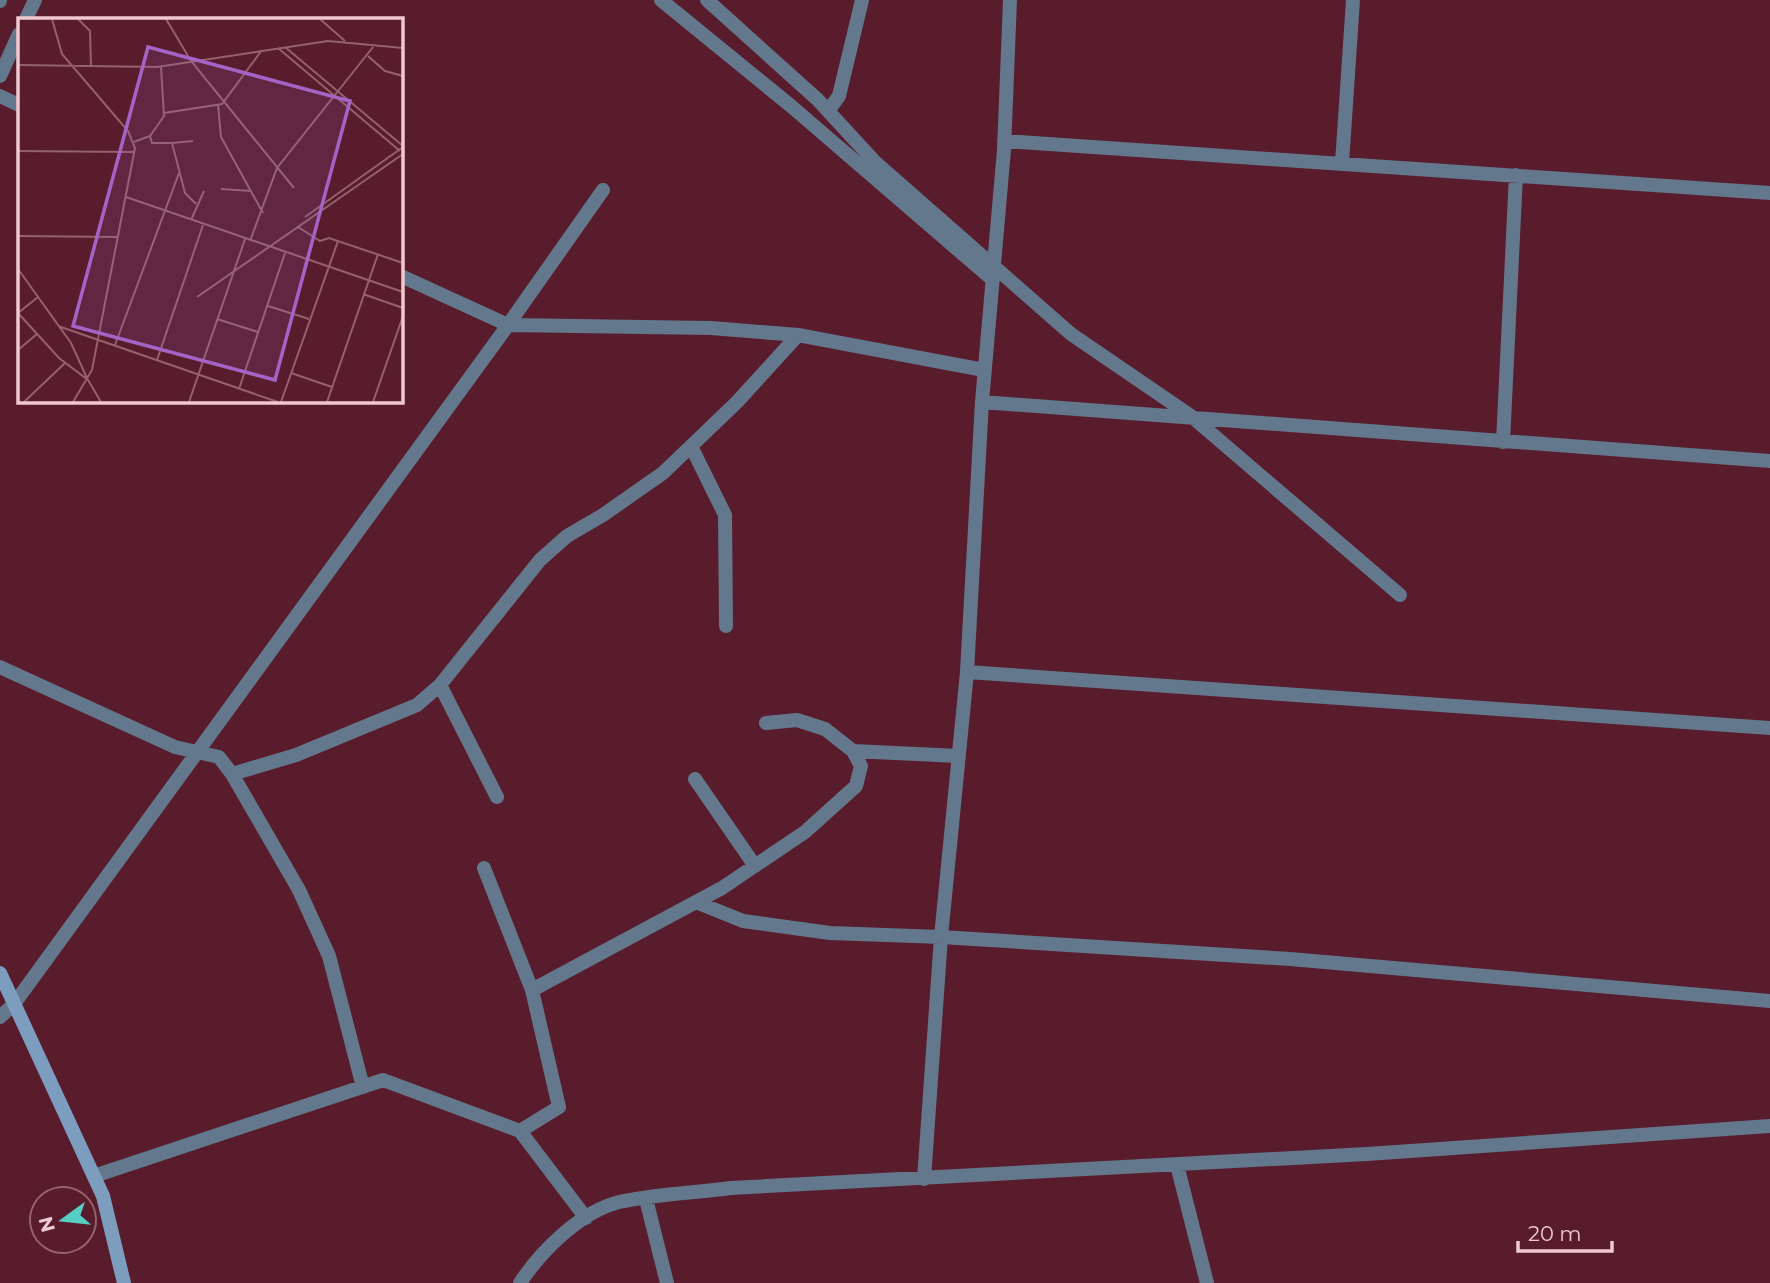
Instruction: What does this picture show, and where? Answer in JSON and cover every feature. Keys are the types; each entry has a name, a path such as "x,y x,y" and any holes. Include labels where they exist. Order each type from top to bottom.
{"main road":[{"path":"0,973 103,1196 124,1283"}],"street":[{"path":"26,18 35,0"},
{"path":"661,0 1070,334 1191,416 1400,595"},
{"path":"707,0 828,111 875,162 994,274"},
{"path":"828,111 839,96 862,0"},
{"path":"924,1179 941,937 967,672 984,370 1004,141 1010,0"},
{"path":"1342,163 1353,0"},
{"path":"0,76 18,36"},
{"path":"0,96 18,105"},
{"path":"1004,141 1770,193"},
{"path":"1503,442 1516,175"},
{"path":"0,1017 14,1003 508,325 603,190"},
{"path":"402,276 508,325 711,328 798,335 984,370"},
{"path":"232,774 296,755 417,705 440,685 540,560 567,536 603,515 663,473 737,402 798,335"},
{"path":"982,402 1770,461"},
{"path":"691,446 725,515 726,626"},
{"path":"0,667 174,747 198,750 219,757 232,774 299,890 329,956 363,1087"},
{"path":"967,672 1770,728"},
{"path":"440,685 497,796"},
{"path":"533,990 722,888 805,832 856,786 860,766 853,751 825,729 797,720 766,723"},
{"path":"853,751 959,756"},
{"path":"695,779 755,866"},
{"path":"484,868 533,990 559,1107 520,1131"},
{"path":"696,902 743,921 830,933 941,937 1290,959 1770,1001"},
{"path":"94,1176 383,1080 520,1131 586,1218"},
{"path":"520,1283 530,1268 572,1225 617,1203 731,1188 1177,1165 1770,1126"},
{"path":"1177,1165 1208,1283"},
{"path":"646,1199 667,1283"}]}
